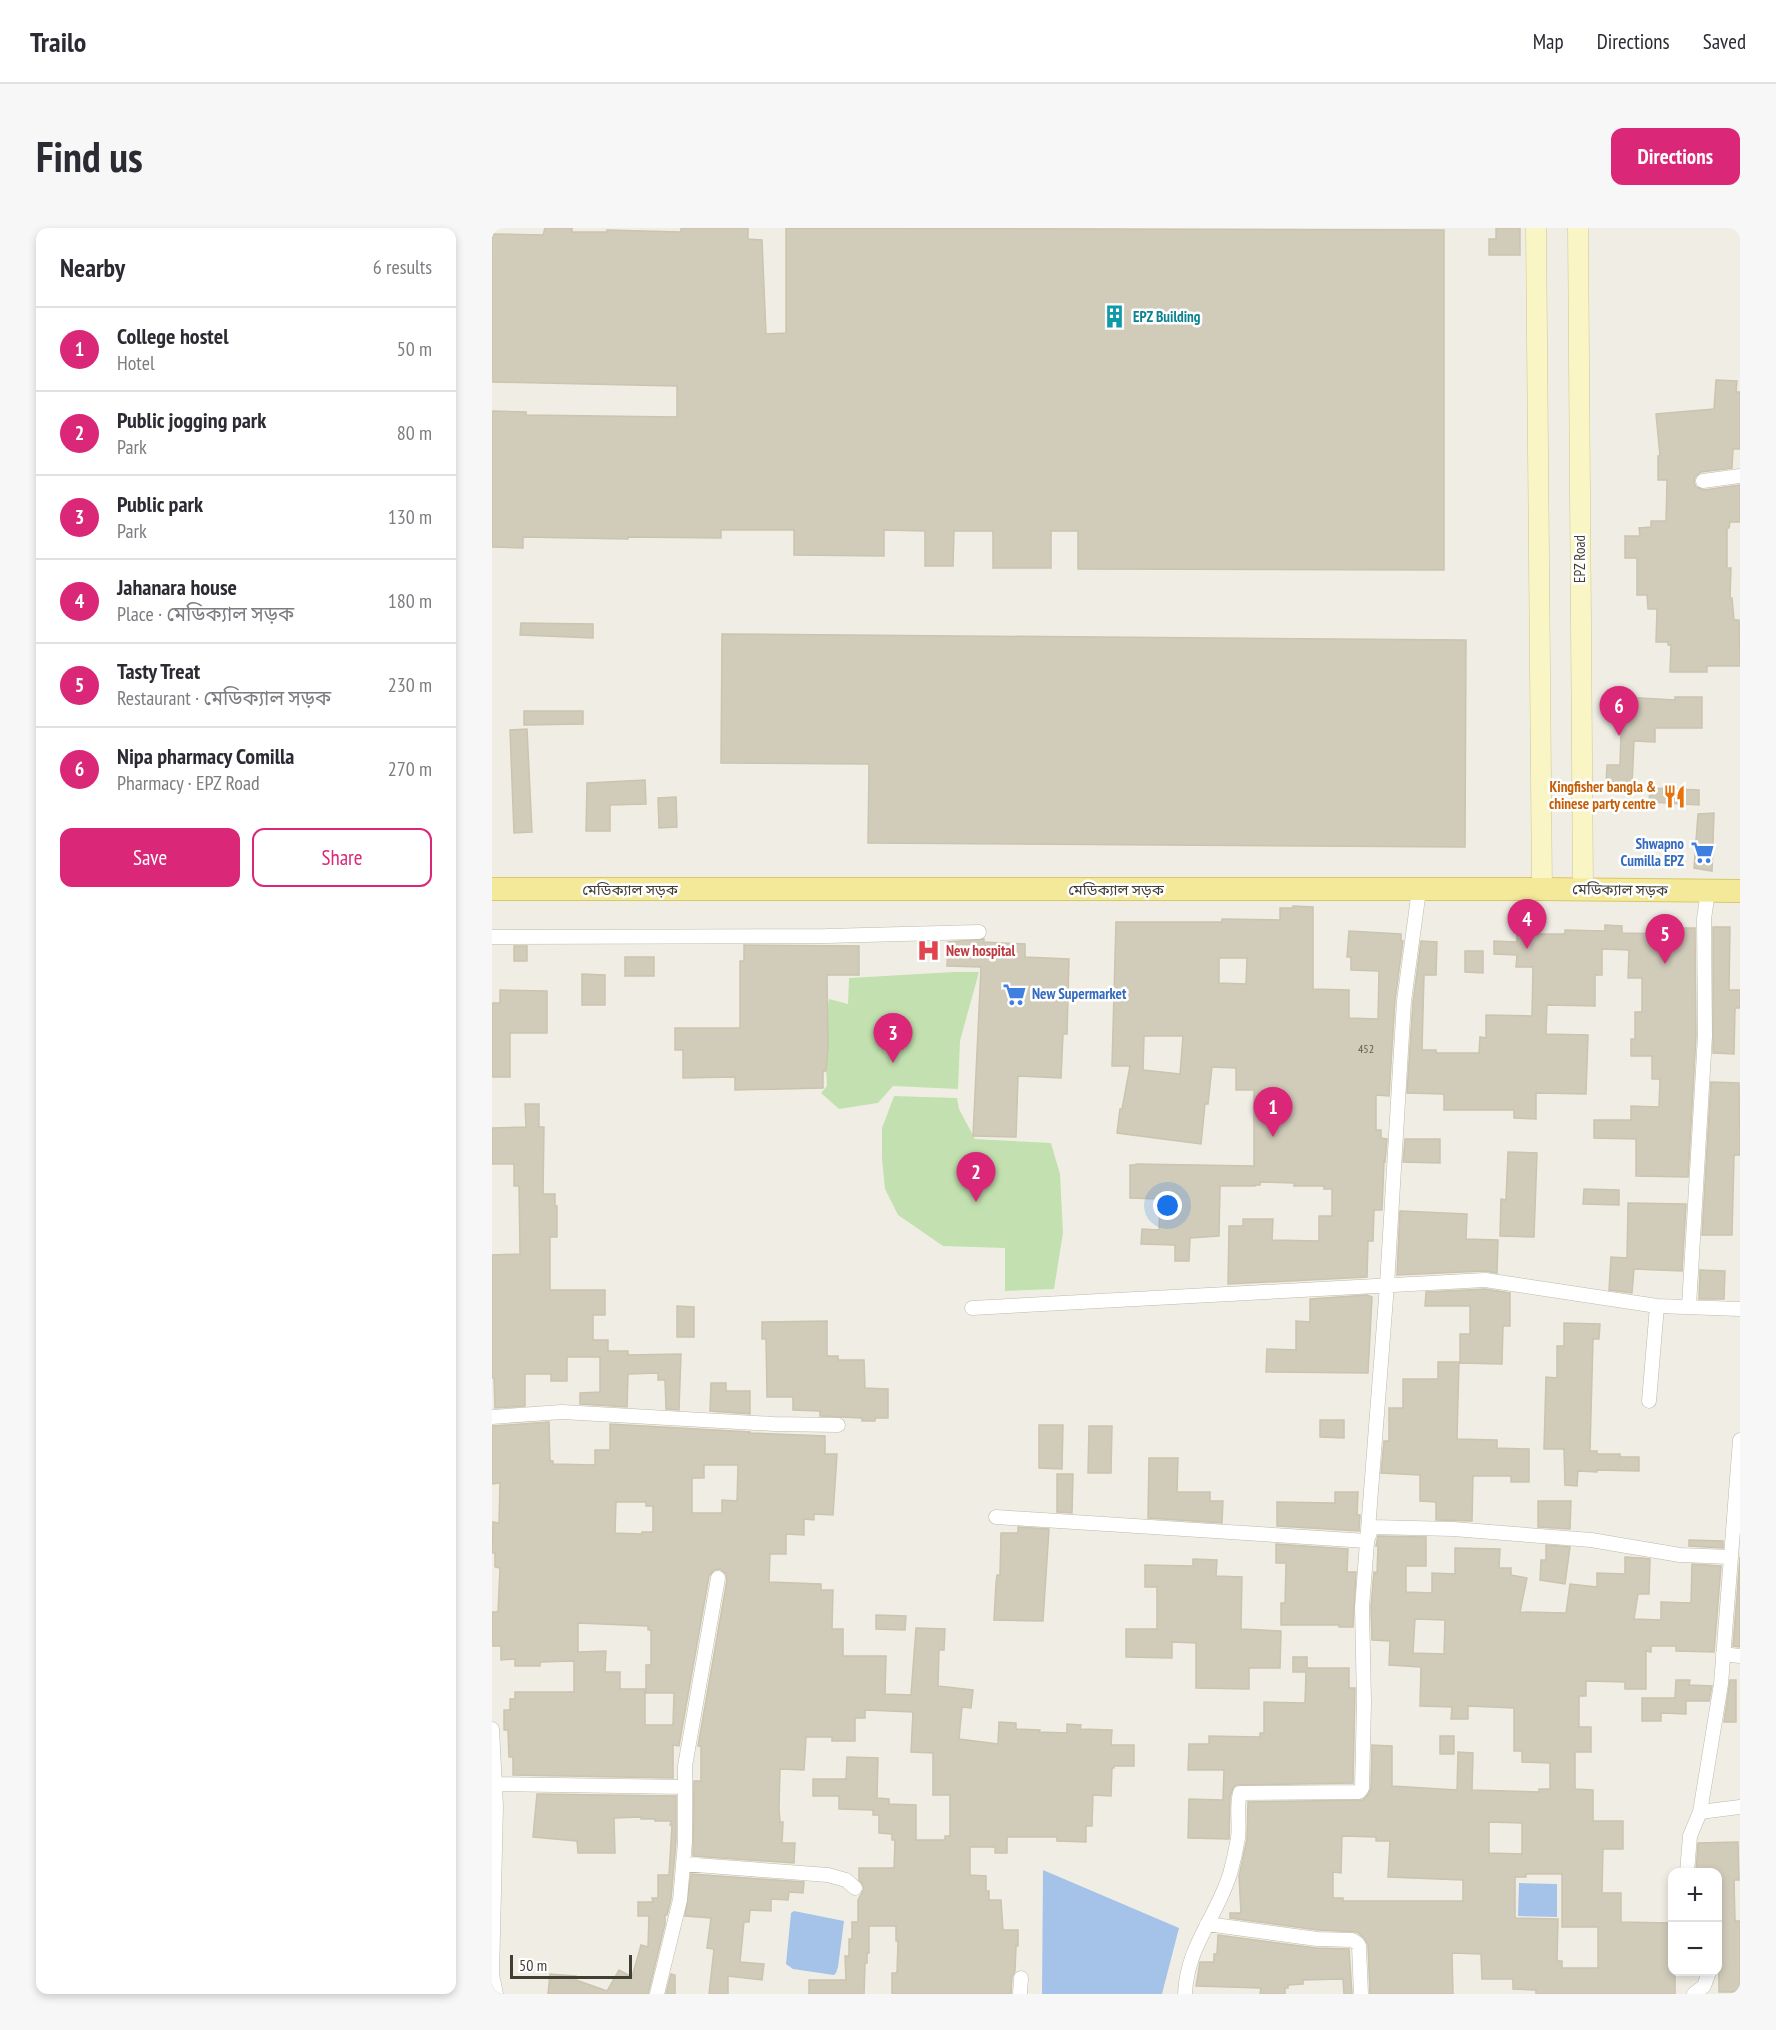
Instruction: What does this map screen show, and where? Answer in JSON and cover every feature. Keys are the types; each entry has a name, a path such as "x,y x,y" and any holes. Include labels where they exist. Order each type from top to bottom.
{"main road":[{"path":"1536,228 1542,889"},
{"name":"EPZ Road","path":"1578,228 1583,889"},
{"name":"মেডিক্যাল সড়ক","path":"492,889 1740,891"}],"street":[{"path":"1702,481 1740,476"},
{"path":"1185,1994 1198,1938 1220,1901 1230,1873 1238,1838 1240,1793 1359,1792 1361,1790 1364,1703 1362,1607 1366,1541 1387,1285 1404,1001 1419,890"},
{"path":"1689,1306 1705,1036 1704,919 1708,891"},
{"path":"492,937 826,936 979,932"},
{"path":"972,1308 1485,1280 1657,1306 1740,1310"},
{"path":"1649,1401 1657,1306"},
{"path":"492,1417 562,1412 774,1424 838,1425"},
{"path":"1687,1868 1690,1836 1700,1812 1721,1684 1740,1440"},
{"path":"996,1517 1366,1541"},
{"path":"1366,1541 1372,1527 1453,1529 1591,1540 1680,1556 1731,1557"},
{"path":"657,1994 680,1900 685,1766 718,1578"},
{"path":"1723,1654 1740,1656"},
{"path":"492,1729 496,1806 492,1975 496,1994"},
{"path":"494,1780 685,1787"},
{"path":"1700,1812 1740,1808"},
{"path":"682,1864 828,1875 846,1880 855,1888"},
{"path":"1207,1924 1317,1939 1352,1940 1359,1946 1361,1994"},
{"path":"1694,1994 1704,1986 1707,1976"},
{"path":"1020,1994 1021,1978"}],"green space":[{"path":"979,972 960,1041 958,1089 893,1086 878,1103 839,1109 821,1093 827,1086 824,1028 829,999 848,1004 849,978"},
{"path":"894,1096 957,1098 959,1109 975,1139 1051,1143 1060,1174 1063,1233 1054,1289 1005,1291 1005,1248 943,1246 898,1215 885,1189 882,1159 882,1128"}],"water":[{"path":"1043,1870 1179,1928 1162,1994 1042,1994"},
{"path":"1519,1883 1557,1884 1557,1917 1518,1916"},
{"path":"794,1911 844,1921 838,1967 834,1975 793,1969 786,1964 791,1913"}],"building":[{"name":"EPZ Building","path":"545,228 572,228 572,232 607,232 607,230 681,232 681,228 748,228 748,239 762,240 766,334 786,333 786,228 1444,230 1444,570 1078,569 1078,531 1051,531 1051,568 993,568 993,531 954,531 953,566 925,566 925,531 884,530 884,556 794,555 794,530 721,530 721,538 523,537 523,548 492,547 492,411 526,412 526,415 677,417 677,386 492,382 492,234 543,235"},
{"path":"1496,228 1520,228 1520,255 1489,255 1489,239 1496,239"},
{"path":"1716,380 1737,381 1736,392 1740,392 1740,449 1733,449 1732,468 1701,472 1695,477 1694,482 1696,487 1704,490 1740,485 1740,522 1730,522 1727,528 1727,568 1731,568 1730,598 1732,598 1734,620 1739,620 1740,666 1707,666 1707,672 1670,672 1671,645 1668,645 1668,642 1656,642 1657,609 1648,609 1647,595 1637,595 1637,558 1625,558 1625,536 1640,536 1639,528 1651,527 1651,521 1666,521 1667,480 1658,480 1658,456 1660,456 1656,414 1714,409"},
{"path":"521,623 593,624 593,638 520,635"},
{"path":"722,634 1466,640 1465,847 868,843 869,764 721,763"},
{"path":"1622,697 1675,700 1675,697 1702,697 1702,728 1655,728 1655,742 1634,741 1632,785 1606,785 1607,765 1620,765"},
{"path":"524,711 583,711 583,724 524,725"},
{"path":"527,729 532,832 514,833 510,730"},
{"path":"645,780 646,804 610,805 610,831 586,831 587,783"},
{"name":"Kingfisher bangla & chinese party centre","path":"1650,788 1699,790 1699,805 1649,802"},
{"path":"676,797 677,827 659,828 658,798"},
{"path":"1714,813 1712,871 1694,868 1698,814"},
{"path":"1293,906 1313,907 1313,989 1349,990 1349,1018 1378,1019 1379,971 1351,970 1351,957 1347,957 1349,931 1401,934 1401,941 1403,941 1395,1000 1389,1096 1376,1095 1376,1130 1381,1130 1381,1138 1387,1139 1382,1210 1374,1210 1373,1241 1368,1241 1367,1277 1228,1284 1229,1226 1243,1226 1243,1219 1273,1219 1272,1240 1319,1241 1319,1216 1332,1216 1332,1189 1324,1189 1324,1186 1294,1186 1294,1183 1260,1182 1260,1185 1255,1186 1220,1186 1219,1236 1190,1238 1189,1261 1175,1261 1175,1245 1141,1244 1142,1229 1159,1230 1160,1199 1130,1198 1130,1165 1254,1166 1254,1090 1236,1090 1236,1068 1212,1067 1201,1144 1117,1133 1130,1066 1112,1066 1116,922 1280,920 1280,908 1293,908","holes":["1219,958 1247,958 1246,984 1219,983","1144,1036 1183,1036 1180,1074 1143,1070"]},
{"path":"1605,925 1622,926 1622,933 1674,934 1674,928 1695,928 1696,1036 1688,1177 1636,1176 1636,1139 1594,1138 1594,1120 1631,1120 1631,1106 1659,1107 1660,1079 1652,1079 1652,1056 1631,1056 1631,1039 1635,1039 1635,1012 1642,1012 1642,978 1628,978 1629,950 1602,949 1602,975 1595,975 1595,1006 1547,1005 1546,1034 1588,1035 1586,1094 1536,1093 1536,1119 1514,1118 1514,1110 1444,1110 1444,1094 1407,1093 1413,1002 1421,941 1437,942 1436,975 1424,975 1422,1050 1436,1050 1436,1053 1479,1053 1480,1037 1486,1038 1486,1015 1532,1016 1533,967 1516,967 1517,955 1494,954 1494,941 1517,942 1517,930 1537,930 1537,934 1565,934 1565,930 1605,931"},
{"path":"1713,927 1730,927 1729,990 1740,990 1740,1008 1735,1008 1734,1054 1713,1053"},
{"path":"984,939 984,942 1025,944 1025,957 1069,959 1067,1034 1063,1034 1061,1078 1018,1076 1016,1137 973,1136 981,967 947,966 948,942"},
{"path":"744,945 859,946 859,975 827,975 828,1046 826,1071 823,1071 823,1088 735,1090 735,1077 683,1078 683,1050 675,1050 675,1028 740,1028 740,961 744,961"},
{"path":"514,946 527,946 527,961 514,961"},
{"path":"1465,951 1483,951 1483,973 1465,972"},
{"path":"625,957 654,957 654,976 625,976"},
{"path":"582,974 605,975 605,1005 582,1005"},
{"path":"500,990 547,991 547,1033 510,1033 510,1077 492,1077 492,1003 500,1003"},
{"path":"1711,1082 1739,1083 1740,1155 1734,1155 1732,1235 1702,1235"},
{"path":"525,1104 539,1104 539,1127 544,1127 543,1194 555,1194 555,1206 557,1206 557,1237 550,1237 550,1290 605,1290 605,1315 593,1315 593,1340 608,1340 608,1351 628,1351 628,1355 681,1354 679,1410 666,1409 665,1380 658,1380 658,1373 628,1374 627,1407 580,1404 580,1393 600,1392 600,1357 567,1357 567,1381 551,1381 551,1374 525,1374 525,1406 495,1408 494,1378 492,1378 492,1255 520,1254 519,1186 514,1186 514,1164 492,1164 492,1128 526,1127"},
{"path":"1405,1139 1440,1139 1440,1163 1403,1162"},
{"path":"1508,1152 1537,1153 1534,1237 1500,1236 1501,1199 1506,1200"},
{"path":"1584,1189 1619,1190 1619,1205 1583,1204"},
{"path":"1628,1203 1686,1204 1682,1271 1634,1269 1632,1293 1609,1290 1611,1257 1627,1258"},
{"path":"1400,1211 1467,1214 1466,1239 1498,1240 1497,1273 1485,1271 1397,1275"},
{"path":"1700,1270 1725,1271 1724,1299 1699,1299"},
{"path":"1485,1289 1510,1293 1510,1326 1503,1326 1502,1364 1460,1363 1460,1334 1470,1334 1470,1306 1425,1306 1426,1292"},
{"path":"1367,1295 1372,1297 1368,1373 1266,1372 1267,1349 1296,1350 1296,1321 1310,1322 1310,1299"},
{"path":"677,1306 694,1307 694,1337 677,1337"},
{"path":"827,1321 827,1356 838,1356 838,1360 864,1360 865,1388 888,1389 888,1418 862,1421 862,1418 820,1416 820,1411 793,1410 793,1397 767,1397 766,1339 762,1339 762,1322"},
{"path":"1564,1323 1600,1324 1599,1339 1593,1339 1590,1451 1597,1451 1597,1454 1620,1454 1620,1457 1639,1457 1639,1471 1578,1471 1577,1486 1565,1485 1564,1449 1544,1449 1546,1377 1557,1378 1557,1346 1564,1346"},
{"path":"1438,1362 1459,1362 1457,1439 1497,1440 1497,1448 1529,1449 1529,1482 1511,1482 1511,1476 1473,1476 1472,1521 1436,1520 1436,1502 1420,1501 1420,1475 1381,1473 1384,1441 1389,1441 1389,1408 1403,1408 1403,1379 1438,1379"},
{"path":"711,1383 726,1383 726,1391 750,1391 750,1414 710,1411"},
{"path":"1320,1420 1344,1420 1344,1438 1320,1437"},
{"path":"549,1422 550,1461 553,1461 553,1464 595,1465 595,1450 610,1450 610,1424 825,1436 825,1454 837,1454 833,1515 814,1514 814,1520 804,1519 804,1535 786,1534 786,1554 770,1554 769,1582 821,1584 821,1590 833,1590 832,1629 843,1629 843,1656 886,1656 885,1694 911,1695 916,1628 945,1629 944,1650 939,1650 938,1686 973,1690 971,1708 962,1707 959,1739 998,1744 999,1722 1016,1723 1016,1729 1067,1733 1067,1724 1081,1725 1080,1729 1112,1730 1111,1745 1134,1745 1134,1766 1114,1766 1112,1768 1111,1796 1093,1795 1092,1826 1086,1826 1086,1842 1057,1841 1057,1837 1007,1837 1007,1853 995,1853 995,1847 970,1847 970,1875 986,1876 986,1891 989,1891 989,1900 1001,1900 1003,1930 1018,1930 1011,1994 892,1994 892,1973 897,1973 896,1926 869,1926 869,1953 867,1953 867,1963 865,1963 864,1994 809,1994 809,1980 846,1980 845,1956 849,1956 852,1922 858,1922 858,1900 864,1889 859,1880 859,1868 894,1868 895,1840 892,1840 892,1834 879,1833 879,1815 873,1815 873,1810 839,1809 839,1796 813,1796 813,1779 846,1779 847,1757 878,1758 877,1798 889,1799 889,1804 916,1805 916,1840 945,1840 945,1836 950,1836 950,1795 933,1795 933,1753 911,1752 913,1712 865,1710 865,1718 855,1718 855,1741 832,1741 832,1737 806,1737 804,1770 780,1769 779,1808 780,1822 783,1822 782,1843 795,1843 794,1863 693,1856 694,1781 701,1781 701,1746 698,1746 727,1580 726,1574 720,1569 714,1570 709,1576 679,1746 673,1745 673,1778 513,1775 513,1757 509,1757 508,1730 504,1730 504,1710 510,1710 510,1699 515,1699 515,1692 574,1692 574,1661 540,1662 540,1666 515,1666 515,1659 501,1660 501,1646 492,1646 492,1612 498,1612 500,1568 495,1567 495,1553 492,1553 493,1522 499,1523 500,1483 492,1484 492,1426","holes":["704,1465 738,1465 737,1501 722,1500 722,1513 692,1513 692,1478 704,1478","616,1502 646,1502 646,1506 653,1506 653,1532 615,1533","578,1623 648,1626 648,1630 651,1630 651,1665 646,1665 646,1693 674,1693 673,1725 645,1725 645,1689 620,1689 620,1672 605,1672 606,1651 578,1652"]},
{"path":"1039,1425 1063,1425 1062,1469 1039,1468"},
{"path":"1089,1426 1112,1426 1111,1473 1088,1473"},
{"path":"1149,1458 1178,1458 1177,1492 1210,1492 1210,1501 1223,1501 1222,1523 1148,1518"},
{"path":"1057,1474 1073,1474 1072,1513 1057,1512"},
{"path":"1335,1492 1358,1492 1359,1531 1277,1526 1277,1502 1335,1503"},
{"path":"1538,1501 1571,1501 1570,1529 1538,1527"},
{"path":"1018,1527 1049,1529 1043,1621 994,1620 997,1575 1000,1575 1001,1533 1018,1533"},
{"path":"1378,1536 1426,1537 1426,1566 1406,1566 1406,1592 1432,1593 1432,1573 1455,1574 1455,1548 1500,1549 1499,1568 1511,1568 1511,1575 1527,1578 1520,1612 1566,1613 1570,1584 1597,1587 1597,1573 1625,1574 1625,1557 1650,1559 1649,1594 1638,1594 1634,1619 1661,1620 1661,1602 1691,1603 1692,1564 1721,1566 1714,1652 1676,1651 1676,1646 1651,1646 1651,1652 1646,1651 1646,1689 1625,1689 1625,1682 1586,1681 1586,1696 1579,1696 1579,1727 1591,1727 1591,1752 1575,1752 1575,1789 1593,1790 1593,1821 1623,1821 1623,1849 1603,1849 1602,1893 1621,1893 1621,1922 1668,1923 1668,1976 1675,1976 1675,1994 1536,1994 1536,1990 1513,1989 1513,1979 1482,1979 1481,1954 1452,1953 1453,1994 1370,1994 1368,1945 1357,1932 1318,1930 1230,1918 1230,1913 1241,1913 1239,1876 1247,1839 1248,1802 1363,1800 1371,1788 1372,1745 1392,1746 1392,1786 1457,1790 1458,1752 1473,1753 1472,1790 1539,1792 1539,1789 1550,1789 1550,1763 1522,1762 1522,1751 1514,1751 1514,1708 1468,1706 1468,1719 1451,1719 1452,1707 1420,1706 1421,1667 1389,1665 1390,1641 1372,1640 1371,1607 1374,1572 1377,1573 1378,1546 1376,1546","holes":["1415,1619 1445,1620 1444,1654 1413,1653","1489,1822 1522,1823 1522,1854 1489,1853","1342,1836 1376,1837 1376,1841 1390,1841 1388,1877 1463,1880 1463,1901 1343,1901 1343,1898 1333,1898 1333,1872 1341,1873","1526,1874 1562,1874 1562,1927 1598,1927 1598,1968 1562,1968 1562,1961 1557,1961 1558,1919 1515,1918 1515,1877 1526,1877"]},
{"path":"1689,1540 1723,1541 1723,1548 1689,1546"},
{"path":"1276,1544 1348,1549 1347,1572 1356,1572 1353,1627 1281,1625 1281,1603 1285,1603 1286,1563 1276,1563"},
{"path":"1546,1545 1570,1547 1565,1584 1540,1580 1541,1560 1546,1560"},
{"path":"1740,1557 1740,1647 1733,1646"},
{"path":"1193,1559 1217,1560 1216,1576 1242,1577 1241,1629 1281,1631 1280,1668 1249,1668 1249,1689 1196,1688 1196,1643 1172,1642 1172,1658 1126,1657 1126,1629 1157,1629 1157,1587 1145,1587 1145,1565 1193,1566"},
{"path":"876,1615 906,1616 905,1630 876,1629"},
{"path":"1293,1657 1307,1657 1307,1668 1349,1668 1349,1688 1355,1688 1353,1783 1236,1785 1230,1797 1229,1839 1188,1838 1189,1799 1223,1800 1224,1770 1188,1770 1189,1744 1209,1744 1209,1736 1260,1737 1260,1733 1264,1733 1264,1702 1305,1703 1306,1672 1293,1672"},
{"path":"1676,1680 1690,1680 1689,1685 1712,1686 1709,1701 1686,1701 1686,1714 1661,1713 1661,1721 1642,1721 1642,1698 1675,1698"},
{"path":"1730,1680 1736,1680 1736,1722 1724,1722"},
{"path":"1440,1736 1454,1736 1454,1754 1440,1754"},
{"path":"537,1794 676,1796 676,1842 671,1899 667,1915 665,1915 665,1924 648,1994 548,1994 550,1974 576,1976 576,1980 607,1991 619,1970 632,1977 641,1945 648,1947 649,1916 638,1916 638,1902 653,1902 652,1898 658,1898 658,1875 669,1875 671,1821 655,1821 655,1819 641,1819 641,1817 614,1818 615,1853 578,1853 577,1841 533,1837"},
{"path":"1738,1842 1739,1880 1734,1880 1735,1921 1740,1921 1740,1992 1719,1992 1719,1976 1722,1976 1722,1868 1696,1868 1698,1843"},
{"path":"691,1874 804,1882 803,1893 789,1892 788,1900 771,1899 771,1911 750,1910 749,1922 744,1922 740,1962 764,1964 762,1980 728,1976 728,1994 709,1994 714,1949 707,1948 711,1918 685,1916"},
{"path":"1218,1935 1316,1948 1349,1949 1352,1994 1344,1994 1343,1979 1303,1980 1303,1984 1288,1985 1288,1988 1285,1988 1285,1994 1260,1994 1261,1988 1196,1986 1200,1962 1214,1962"},
{"path":"671,1974 675,1975 675,1994 666,1994"}],"place":[{"name":"EPZ Building","path":"1115,317"},
{"name":"Nipa pharmacy Comilla","path":"1619,736"},
{"name":"Kingfisher bangla & chinese party centre","path":"1674,796"},
{"name":"Shwapno Cumilla EPZ","path":"1702,853"},
{"name":"Jahanara house","path":"1527,949"},
{"name":"New hospital","path":"928,951"},
{"name":"Tasty Treat","path":"1665,964"},
{"name":"New Supermarket","path":"1014,994"},
{"name":"Public park","path":"893,1063"},
{"name":"College hostel","path":"1273,1137"},
{"name":"Public jogging park","path":"976,1202"}]}
